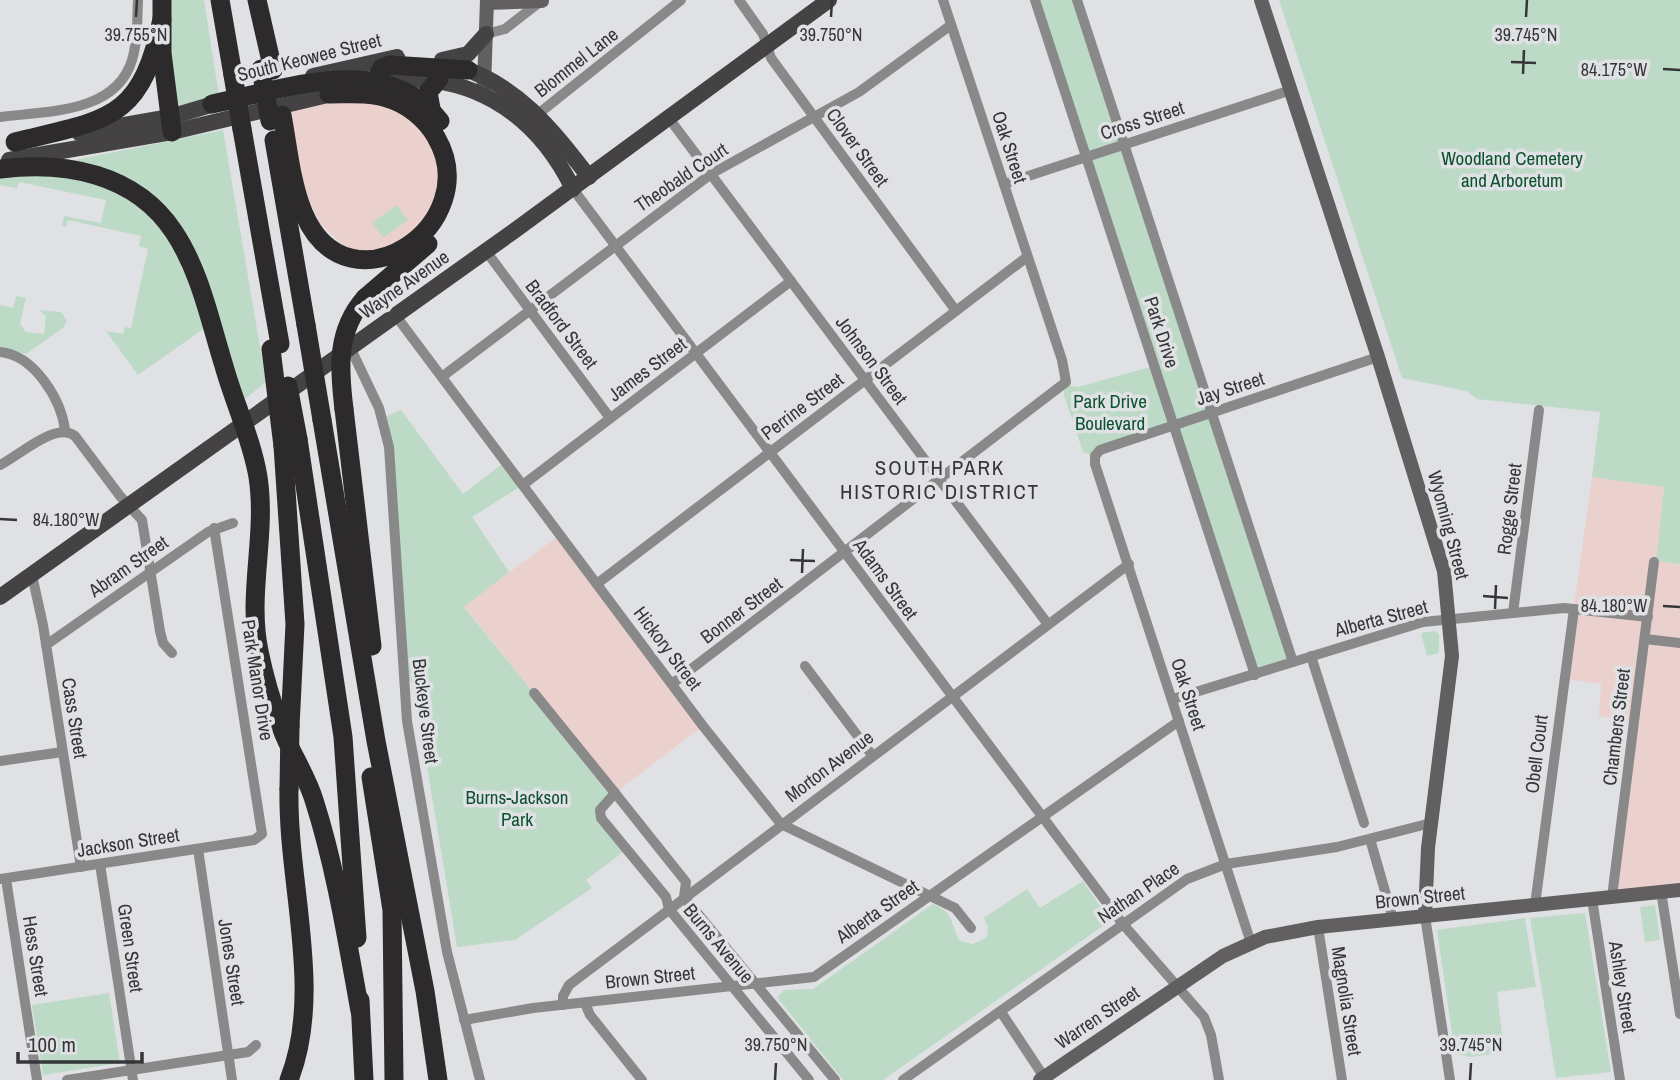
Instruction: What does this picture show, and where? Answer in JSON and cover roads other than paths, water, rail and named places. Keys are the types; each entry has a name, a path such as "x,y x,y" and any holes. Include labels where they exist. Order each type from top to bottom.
{"highway":[{"path":"220,0 290,443 328,625 354,855 364,1080"},
{"path":"248,0 267,69"},
{"path":"257,0 306,325 376,741 392,814 438,1080"},
{"path":"162,10 162,53 171,124"},
{"path":"7,144 90,122 116,111 129,101 140,89 148,72 162,10"},
{"path":"385,90 379,74 382,68 390,65 476,74"},
{"path":"431,109 428,92 437,70"},
{"path":"212,104 344,78 362,78 385,90 419,116 432,129 441,144 446,183 439,210 424,234 410,246 387,257 367,260 348,258 328,248 304,215 276,118"},
{"path":"329,94 399,88 431,109 444,127 456,156 458,172 453,203 438,234 365,298 351,316 342,342 340,368 344,410 372,646 390,754 392,814"},
{"path":"0,169 32,165 87,170 113,181 148,204 173,231 191,266 257,475 260,512 255,605 258,649 281,728 312,795 329,849 360,1011"},
{"path":"289,1080 300,1046 305,1006 289,850 290,727 295,624 290,443"},
{"path":"376,741 370,774 392,910 394,1080"},
{"path":"429,1023 444,1056 449,1080"}],"main road":[{"name":"Wayne Avenue","path":"0,597 573,189 829,0"},
{"path":"437,70 468,54 486,34"},
{"name":"South Keowee Street","path":"7,144 171,124 212,104 387,58 437,70 476,74 513,93 538,114 589,177"},
{"name":"South Keowee Street","path":"385,90 410,78 437,70 483,94 513,112 531,130 565,173 573,189"},
{"name":"South Keowee Street","path":"0,162 171,124 329,94"}],"street":[{"path":"0,117 81,106 107,94 123,79 132,60 138,0"},
{"path":"483,94 476,74 486,34 487,1 542,0"},
{"path":"486,34 505,29 542,0"},
{"name":"Blommel Lane","path":"531,130 538,114 681,0"},
{"name":"Clover Street","path":"739,0 763,34 771,58 956,310"},
{"name":"Oak Street","path":"943,0 1062,360 1066,378 1064,385"},
{"name":"Park Drive","path":"1035,0 1255,675"},
{"name":"Park Drive","path":"1077,0 1293,662"},
{"name":"Wyoming Street","path":"1261,0 1438,548 1451,619 1451,674 1431,823 1425,916 1450,1080"},
{"name":"Theobald Court","path":"443,376 711,174 859,92 951,25"},
{"name":"Cross Street","path":"1004,184 1291,90"},
{"name":"Johnson Street","path":"668,117 1047,623"},
{"name":"Adams Street","path":"573,189 1122,923 1204,1017 1211,1035 1219,1080"},
{"name":"Bradford Street","path":"486,251 610,418"},
{"name":"Perrine Street","path":"597,583 1027,257"},
{"name":"James Street","path":"524,484 791,281"},
{"name":"Hickory Street","path":"396,316 781,824 962,913 971,928"},
{"name":"Buckeye Street","path":"350,347 379,408 389,447 405,704 447,952 480,1080"},
{"path":"0,352 13,354 27,362 60,408 65,430"},
{"name":"Jay Street","path":"1096,456 1101,450 1174,424 1378,357"},
{"name":"Bonner Street","path":"673,683 1064,385"},
{"name":"Rogge Street","path":"1513,613 1539,410"},
{"path":"0,465 54,432 65,430 75,436 120,496 142,520 160,631 163,643 172,653"},
{"name":"Oak Street","path":"1096,456 1095,464 1251,943"},
{"name":"Abram Street","path":"46,645 215,528 233,523"},
{"name":"Park Manor Drive","path":"215,528 263,827 260,838"},
{"name":"Chambers Street","path":"1612,897 1654,562"},
{"name":"Morton Avenue","path":"563,1005 563,996 569,985 1047,623 1129,564"},
{"name":"Cass Street","path":"32,575 46,645 81,867"},
{"name":"Alberta Street","path":"1173,699 1400,627 1451,619 1574,609 1648,617"},
{"name":"Obell Court","path":"1535,905 1574,609"},
{"path":"1645,639 1680,643"},
{"path":"1311,656 1364,823"},
{"path":"805,666 872,755"},
{"name":"Burns Avenue","path":"534,692 687,882 684,897 835,1080"},
{"name":"Alberta Street","path":"836,961 1179,721"},
{"path":"0,761 62,752"},
{"name":"Burns Avenue","path":"615,793 600,810 601,818 666,897 668,909 808,1080"},
{"name":"Nathan Place","path":"903,1080 1175,886 1226,864 1370,839 1431,823"},
{"name":"Jackson Street","path":"3,879 260,838"},
{"path":"1370,839 1393,919"},
{"name":"Jones Street","path":"198,849 232,1080"},
{"name":"Green Street","path":"100,864 133,1075"},
{"name":"Hess Street","path":"3,879 37,1080"},
{"name":"Brown Street","path":"1177,986 1223,956 1251,943 1318,927 1680,890"},
{"path":"1661,891 1680,1014"},
{"name":"Ashley Street","path":"1592,899 1620,1080"},
{"name":"Magnolia Street","path":"1318,927 1342,1080"},
{"name":"Brown Street","path":"464,1020 563,1005 806,980 836,961"},
{"name":"Warren Street","path":"1042,1078 1177,986"},
{"path":"585,1003 590,1015 642,1080"},
{"path":"1000,1012 1042,1078"},
{"path":"67,1080 133,1075 248,1052 256,1045"}],"district":[{"name":"SOUTH PARK HISTORIC DISTRICT","path":"940,480"}],"park label":[{"name":"Woodland Cemetery and Arboretum","path":"1512,169"},
{"name":"Park Drive Boulevard","path":"1110,412"},
{"name":"Burns-Jackson Park","path":"517,808"}]}
